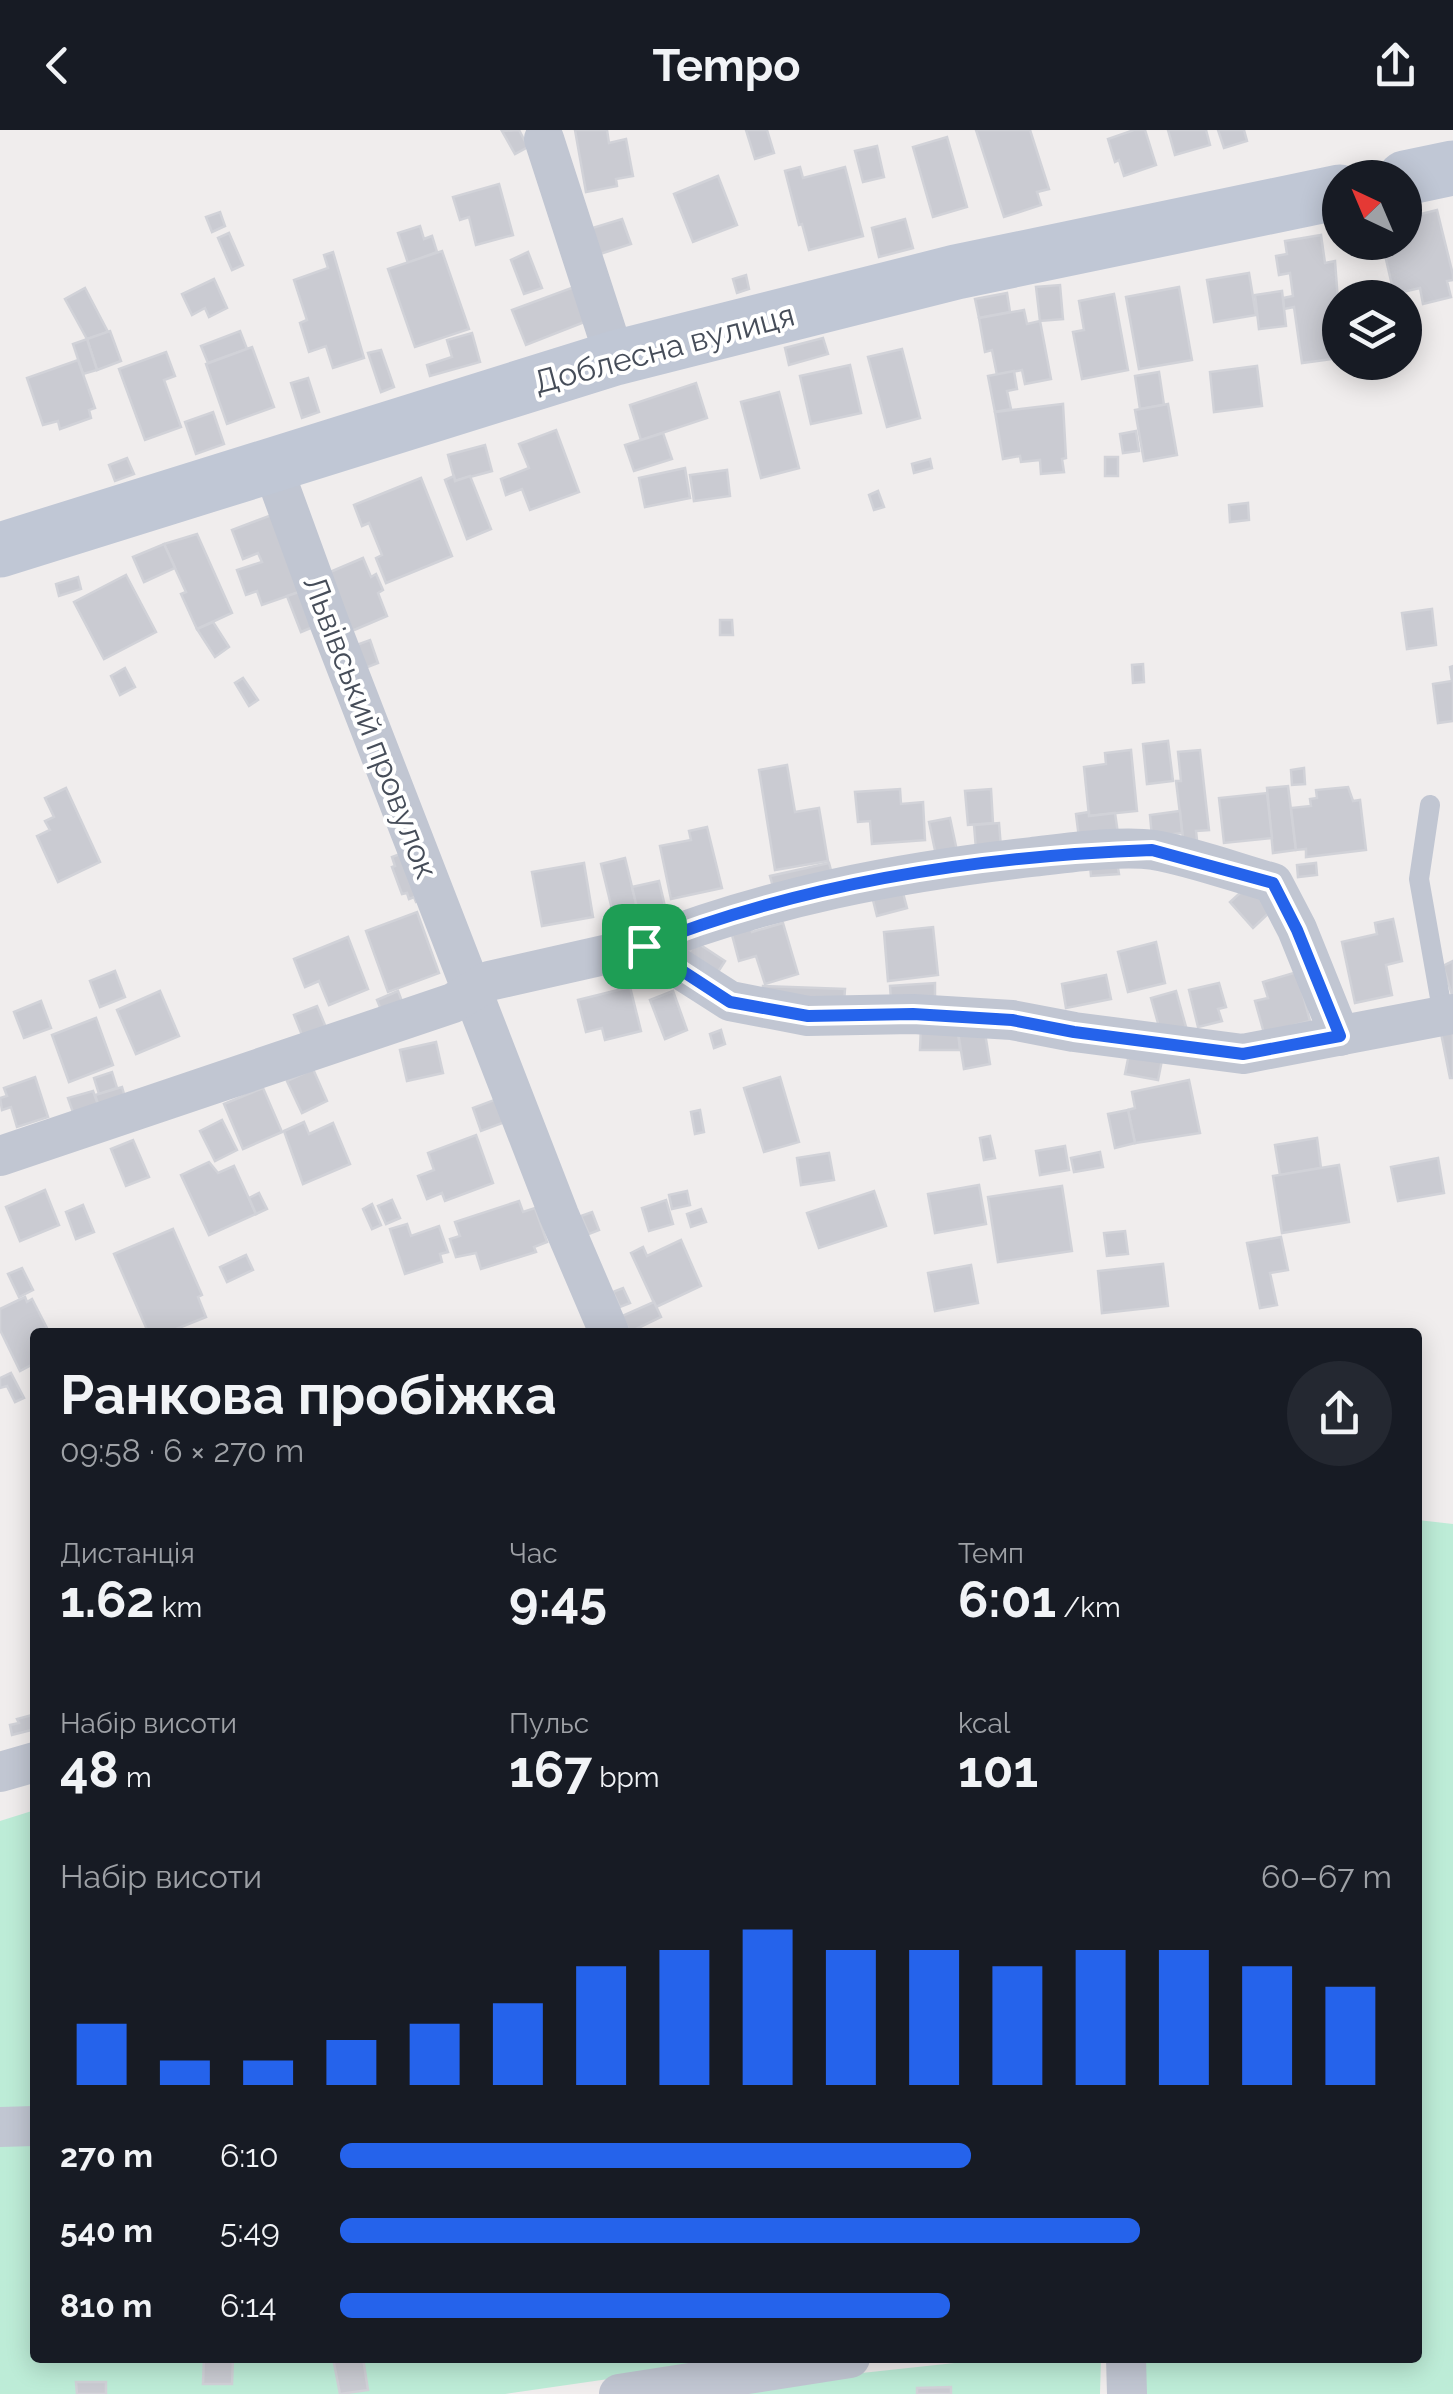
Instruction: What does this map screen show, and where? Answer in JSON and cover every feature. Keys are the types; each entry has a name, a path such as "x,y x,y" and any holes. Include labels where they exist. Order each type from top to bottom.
{"street":[{"path":"544,140 614,358"},
{"path":"1422,174 1453,168"},
{"name":"Доблесна вулиця","path":"0,550 614,358 956,272 1322,196"},
{"name":"Львівський провулок","path":"272,463 328,622 558,1215 607,1328"},
{"path":"0,1156 146,1110 435,1009 489,981 644,946 710,920 836,887 980,863 1070,853 1152,850 1273,883 1297,930 1340,1036"},
{"path":"644,946 730,1002 808,1016 913,1014 1012,1020 1243,1054 1448,1015"},
{"path":"0,1772 30,1763"},
{"path":"0,2127 30,2126"},
{"path":"619,2394 818,2363"},
{"path":"1126,2363 1127,2394"}],"lane":[{"path":"1430,805 1419,878 1448,1015"}],"green space":[{"path":"1422,1520 1453,1524 1453,2394 1145,2394 1142,2363 1422,2363"},
{"path":"30,1812 30,2363 719,2363 505,2394 0,2394 0,1821"},
{"path":"954,2363 1101,2363 1100,2394 666,2394"}],"building":[{"path":"519,130 528,147 515,154 502,131"},
{"path":"575,130 607,130 609,143 626,139 633,176 616,179 617,186 586,192"},
{"path":"746,130 767,130 774,153 755,159"},
{"path":"976,130 1030,130 1049,189 1037,192 1041,205 1004,217"},
{"path":"1145,130 1156,165 1124,176 1108,139"},
{"path":"1168,130 1206,130 1210,145 1175,155"},
{"path":"1218,130 1244,130 1247,141 1224,148"},
{"path":"947,137 967,207 933,217 913,147"},
{"path":"877,146 884,177 863,182 855,151"},
{"path":"800,167 803,178 845,167 863,236 809,250 785,171"},
{"path":"718,176 737,225 693,242 674,194"},
{"path":"499,184 513,235 476,245 469,217 460,220 453,197"},
{"path":"1437,210 1453,275 1453,280 1447,281 1451,297 1423,304 1422,280 1391,280 1386,260 1422,260 1422,214"},
{"path":"220,212 225,226 212,232 206,217"},
{"path":"622,219 631,244 597,255 589,229"},
{"path":"905,219 913,248 879,257 872,228"},
{"path":"420,226 424,239 432,236 437,252 408,263 398,233"},
{"path":"229,233 243,265 232,270 218,238"},
{"path":"1321,235 1322,260 1335,261 1336,280 1322,280 1322,360 1302,363 1294,307 1284,309 1283,298 1293,296 1290,273 1279,275 1276,256 1287,254 1285,241"},
{"path":"442,251 469,329 415,347 388,269"},
{"path":"333,252 364,358 333,368 326,346 309,352 300,323 307,320 294,280 328,268 324,255"},
{"path":"528,252 542,288 524,294 511,260"},
{"path":"1249,273 1256,315 1214,322 1207,280"},
{"path":"746,275 749,289 737,293 733,279"},
{"path":"214,279 227,308 209,317 205,308 192,315 182,294"},
{"path":"1060,285 1063,319 1040,321 1036,287"},
{"path":"574,287 587,321 526,345 512,310"},
{"path":"1179,287 1192,360 1139,369 1126,297"},
{"path":"85,288 108,332 87,339 65,299"},
{"path":"1282,291 1286,326 1259,329 1255,295"},
{"path":"1007,293 1010,312 979,318 975,299"},
{"path":"1114,294 1128,370 1082,379 1073,332 1084,330 1079,301"},
{"path":"1024,310 1027,324 1040,321 1051,379 1025,384 1022,370 997,375 992,350 985,352 979,318"},
{"path":"110,331 121,361 97,370 87,339"},
{"path":"240,331 247,349 208,363 201,346"},
{"path":"472,333 480,362 430,376 427,365 452,357 447,340"},
{"path":"823,338 828,354 789,365 785,348"},
{"path":"87,339 97,370 83,374 73,344"},
{"path":"252,347 274,407 227,424 206,364"},
{"path":"902,349 920,418 887,427 868,357"},
{"path":"381,350 394,387 381,392 368,353"},
{"path":"166,352 175,376 164,380 181,427 145,440 119,369"},
{"path":"78,360 95,408 89,410 91,418 60,429 58,421 43,425 27,378"},
{"path":"850,365 861,413 811,424 800,376"},
{"path":"1257,366 1262,406 1214,412 1210,372"},
{"path":"1014,371 1017,389 1007,391 1011,409 995,412 988,376"},
{"path":"1159,372 1164,405 1140,409 1135,376"},
{"path":"308,378 319,412 302,418 291,383"},
{"path":"696,383 707,418 641,440 630,405"},
{"path":"779,392 799,468 761,478 741,402"},
{"path":"1063,404 1064,472 1041,474 1040,460 1021,462 1020,456 1003,459 995,412"},
{"path":"1168,404 1177,455 1144,461 1135,410"},
{"path":"213,412 224,444 196,454 185,422"},
{"path":"556,430 579,492 530,510 522,489 506,495 501,479 529,468 519,444"},
{"path":"1136,431 1139,451 1123,453 1120,434"},
{"path":"663,433 672,459 634,471 625,445"},
{"path":"485,445 492,471 455,481 448,455"},
{"path":"1105,457 1118,457 1118,476 1105,476"},
{"path":"127,458 134,474 115,481 109,465"},
{"path":"930,459 932,468 914,473 912,464"},
{"path":"685,468 690,498 645,507 639,478"},
{"path":"727,470 730,496 694,501 690,475"},
{"path":"454,476 455,481 470,476 491,529 467,539 445,480"},
{"path":"421,478 452,556 386,583 376,558 382,555 369,523 362,526 354,505"},
{"path":"878,491 884,507 874,510 869,495"},
{"path":"1248,503 1249,520 1230,522 1229,505"},
{"path":"277,513 305,590 262,605 257,591 246,595 237,570 262,562 258,553 243,559 232,530"},
{"path":"197,534 232,613 197,629 181,594 186,592 164,544"},
{"path":"164,544 175,568 144,582 133,557"},
{"path":"363,558 371,577 376,574 383,590 378,593 387,616 347,633 323,575"},
{"path":"126,575 156,632 104,659 74,602"},
{"path":"78,577 81,589 59,596 56,584"},
{"path":"305,590 318,625 301,632 287,596"},
{"path":"1432,609 1436,645 1407,649 1402,613"},
{"path":"720,620 732,620 733,635 720,635"},
{"path":"213,622 229,647 215,657 197,629"},
{"path":"370,640 378,663 360,670 351,647"},
{"path":"1143,664 1144,682 1133,683 1132,665"},
{"path":"1453,666 1453,721 1438,723 1433,684 1452,681"},
{"path":"125,668 135,687 120,695 111,676"},
{"path":"243,678 258,700 249,706 235,683"},
{"path":"1168,741 1173,781 1147,784 1143,744"},
{"path":"1131,750 1137,811 1089,816 1084,767 1106,764 1105,753"},
{"path":"1200,750 1209,830 1196,831 1198,850 1184,846 1176,781 1181,781 1178,752"},
{"path":"787,765 795,812 819,808 828,861 775,870 759,770"},
{"path":"1304,768 1305,784 1292,785 1291,770"},
{"path":"1288,786 1296,850 1273,853 1267,788"},
{"path":"1348,787 1353,801 1360,800 1366,850 1306,857 1306,849 1296,850 1291,808 1311,806 1310,799 1317,798 1316,790"},
{"path":"66,788 100,862 58,882 37,836 50,830 45,821 54,817 45,798"},
{"path":"900,789 901,804 923,802 925,840 872,844 870,821 858,822 855,792"},
{"path":"991,789 993,823 968,825 965,791"},
{"path":"1267,793 1272,838 1224,843 1219,798"},
{"path":"1180,811 1182,833 1152,837 1150,815"},
{"path":"1089,812 1089,816 1115,813 1118,834 1079,838 1076,814"},
{"path":"950,818 957,851 936,855 929,822"},
{"path":"999,823 1001,848 976,849 974,825"},
{"path":"707,827 722,888 671,899 660,846 691,840 689,831"},
{"path":"408,851 426,898 416,902 407,893 402,894 392,867 392,857"},
{"path":"625,858 642,928 618,934 601,864"},
{"path":"1117,862 1119,874 1091,876 1090,865"},
{"path":"584,863 593,917 542,926 532,872"},
{"path":"829,863 832,874 773,887 770,876"},
{"path":"1316,863 1317,875 1298,877 1297,865"},
{"path":"659,881 668,919 642,928 632,887"},
{"path":"1251,883 1274,908 1253,928 1230,902"},
{"path":"902,889 907,908 877,916 872,896"},
{"path":"417,912 439,973 388,992 366,931"},
{"path":"1393,919 1402,961 1386,965 1392,995 1355,1003 1342,942 1377,934 1375,923"},
{"path":"783,923 798,974 765,984 756,956 739,961 731,931 750,925 752,932"},
{"path":"933,927 938,975 888,981 884,932"},
{"path":"348,937 368,989 329,1005 319,981 305,987 294,959"},
{"path":"696,942 725,961 714,978 685,959"},
{"path":"1156,942 1165,983 1128,992 1118,952"},
{"path":"1453,961 1453,998 1443,966"},
{"path":"115,971 125,997 100,1007 90,981"},
{"path":"1297,972 1310,1021 1264,1033 1255,1001 1268,998 1263,982"},
{"path":"1106,975 1111,999 1066,1008 1062,984"},
{"path":"935,983 935,998 891,1000 890,986"},
{"path":"1219,983 1226,1007 1218,1009 1222,1021 1198,1027 1189,990"},
{"path":"763,986 845,989 844,1003 762,999"},
{"path":"630,987 641,1031 605,1040 602,1028 586,1032 578,1000"},
{"path":"160,991 179,1036 136,1054 117,1010"},
{"path":"398,991 403,1004 382,1012 377,1000"},
{"path":"673,991 687,1030 665,1039 650,1000"},
{"path":"1176,991 1186,1027 1161,1034 1151,998"},
{"path":"41,1001 51,1028 24,1038 14,1012"},
{"path":"317,1006 327,1030 304,1040 294,1015"},
{"path":"96,1018 113,1065 69,1082 52,1035"},
{"path":"921,1026 958,1032 960,1050 920,1050"},
{"path":"984,1027 990,1064 964,1069 958,1032"},
{"path":"721,1030 725,1044 714,1048 710,1034"},
{"path":"1453,1031 1453,1078 1450,1078 1441,1033"},
{"path":"436,1042 443,1073 407,1081 400,1050"},
{"path":"1129,1054 1162,1060 1158,1080 1125,1074"},
{"path":"313,1069 327,1101 302,1113 287,1081"},
{"path":"112,1072 117,1088 99,1094 94,1078"},
{"path":"35,1077 48,1117 17,1127 11,1107 2,1110 0,1098 7,1096 4,1088"},
{"path":"780,1077 799,1142 764,1152 744,1088"},
{"path":"1189,1080 1200,1133 1135,1143 1128,1110 1135,1108 1132,1092"},
{"path":"122,1087 126,1101 100,1110 95,1095"},
{"path":"263,1088 282,1132 243,1149 224,1104"},
{"path":"93,1091 100,1110 75,1118 68,1098"},
{"path":"497,1099 505,1122 481,1131 473,1108"},
{"path":"700,1110 704,1132 695,1134 691,1112"},
{"path":"1128,1110 1135,1143 1115,1148 1108,1114"},
{"path":"222,1120 237,1150 215,1161 200,1131"},
{"path":"304,1122 309,1134 333,1123 350,1164 303,1184 284,1131"},
{"path":"476,1135 493,1183 445,1201 442,1193 427,1199 418,1176 434,1170 428,1153"},
{"path":"990,1136 995,1158 984,1160 980,1138"},
{"path":"1317,1138 1321,1168 1280,1175 1275,1145"},
{"path":"133,1140 149,1177 126,1186 111,1149"},
{"path":"1065,1146 1069,1170 1040,1175 1036,1151"},
{"path":"1100,1152 1103,1167 1074,1172 1071,1158"},
{"path":"829,1153 834,1180 801,1185 797,1158"},
{"path":"1438,1158 1444,1193 1398,1201 1391,1167"},
{"path":"209,1162 218,1173 234,1166 256,1214 209,1235 181,1175"},
{"path":"1339,1165 1349,1222 1282,1233 1273,1176"},
{"path":"979,1185 986,1224 935,1233 928,1194"},
{"path":"1062,1186 1072,1251 998,1262 988,1197"},
{"path":"45,1190 59,1225 20,1241 6,1207"},
{"path":"687,1191 690,1205 672,1209 669,1195"},
{"path":"874,1191 886,1226 819,1248 807,1213"},
{"path":"259,1193 267,1209 256,1214 249,1198"},
{"path":"392,1200 400,1218 386,1224 378,1206"},
{"path":"666,1200 673,1224 649,1231 642,1208"},
{"path":"519,1201 523,1212 535,1208 547,1242 534,1247 536,1252 481,1269 476,1253 456,1257 450,1239 460,1236 455,1222"},
{"path":"372,1204 381,1225 372,1229 363,1209"},
{"path":"83,1205 94,1232 76,1239 66,1212"},
{"path":"701,1209 706,1222 691,1227 687,1214"},
{"path":"592,1212 599,1230 589,1234 581,1216"},
{"path":"407,1224 411,1236 439,1226 448,1252 440,1254 442,1262 405,1274 390,1229"},
{"path":"173,1229 202,1295 198,1297 206,1317 179,1328 146,1328 114,1254"},
{"path":"1125,1231 1128,1254 1107,1256 1104,1233"},
{"path":"1281,1237 1288,1270 1270,1273 1277,1305 1260,1308 1247,1243"},
{"path":"681,1240 701,1286 656,1307 631,1253 643,1247 647,1256"},
{"path":"246,1255 253,1270 227,1282 220,1267"},
{"path":"1163,1264 1168,1306 1102,1313 1098,1271"},
{"path":"971,1265 978,1303 935,1311 928,1273"},
{"path":"22,1268 33,1290 19,1297 8,1274"},
{"path":"623,1288 630,1303 620,1307 613,1292"},
{"path":"25,1297 27,1302 32,1299 47,1328 30,1328 30,1366 20,1371 0,1330 0,1309"},
{"path":"654,1302 661,1317 638,1328 628,1328 622,1316"},
{"path":"11,1373 24,1398 15,1402 7,1386 0,1388 0,1378"},
{"path":"30,1716 30,1730 12,1735 10,1725 19,1723 17,1719"},
{"path":"204,2363 233,2363 232,2384 203,2384"},
{"path":"334,2363 364,2363 368,2390 340,2394"},
{"path":"76,2382 106,2382 106,2394 77,2394"},
{"path":"951,2387 951,2394 917,2394 917,2388"}],"route":[{"path":"1152,850 1273,883 1297,930 1340,1036 1243,1054 1012,1020 913,1014 808,1016 730,1002 644,946 710,920 836,887 980,863 1070,853 1152,850"}]}
